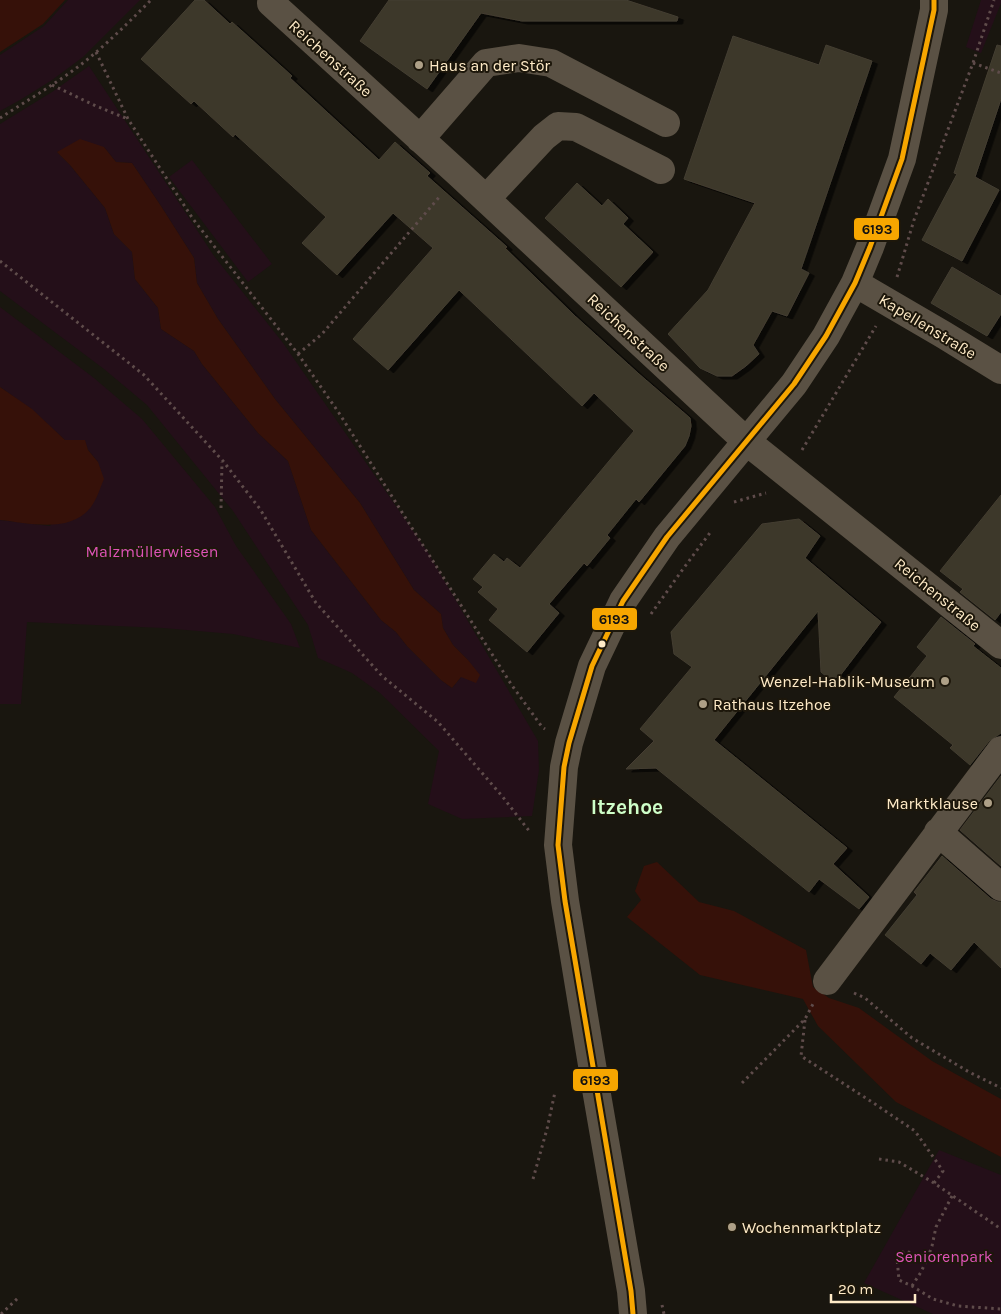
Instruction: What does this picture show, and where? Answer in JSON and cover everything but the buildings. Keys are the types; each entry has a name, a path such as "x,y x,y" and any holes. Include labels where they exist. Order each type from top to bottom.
{"street":[{"name":"Reichenstraße","path":"271,3 459,174 746,441 1001,645"},
{"path":"633,1314 631,1291 565,901 558,845 564,766 569,743 592,666 623,601 668,537 794,384 855,283 902,159 936,3"},
{"path":"420,139 486,63 519,58 551,63 666,123"},
{"path":"486,199 544,137 558,126 576,127 661,170"},
{"name":"Kapellenstraße","path":"855,283 1001,370"},
{"path":"827,981 1001,750"},
{"path":"938,832 1001,887"}],"path":[{"path":"0,118 52,85 96,52 151,0"},
{"path":"729,508 735,500 767,492 784,472 802,449 877,324 896,281 914,220 973,63 994,0"},
{"path":"96,52 128,119 194,218 298,354 345,422 511,684 542,727 569,743"},
{"path":"973,63 1001,73"},
{"path":"52,85 128,119"},
{"path":"298,354 322,334 459,174"},
{"path":"0,261 144,375 222,461 260,509 316,603 382,676 438,722 534,836"},
{"path":"221,508 222,461"},
{"path":"650,615 717,523"},
{"path":"827,981 865,998 912,1038 969,1072 1001,1088"},
{"path":"742,1083 805,1019 801,1056 915,1131 943,1171 934,1183"},
{"path":"533,1179 555,1092"},
{"path":"879,1159 899,1162 1001,1228"},
{"path":"912,1286 928,1257 936,1226 952,1196"},
{"path":"928,1257 904,1251 897,1258 899,1280 933,1299 958,1306 1001,1309"},
{"path":"1,1314 18,1298"},
{"path":"662,1305 664,1314"}],"green space":[{"path":"68,0 140,0 83,57 52,80 0,111 0,55 44,26"},
{"path":"981,0 1001,0 1001,3 981,53 966,47"},
{"path":"89,66 214,256 283,343 427,551 538,741 539,770 532,816 462,819 428,804 439,751 380,693 352,673 318,658 308,625 233,511 147,405 104,369 0,291 0,124 52,92","holes":["104,147 116,162 132,163 194,258 197,283 218,319 275,399 360,503 414,590 441,614 443,628 453,645 468,660 461,677 452,688 441,680 407,646 396,632 381,620 311,530 288,461 258,433 202,364 194,351 161,329 158,308 135,279 132,252 114,234 105,208 57,152"]},
{"path":"192,160 272,264 248,282 169,177"},
{"name":"Malzmüllerwiesen","path":"0,307 94,378 142,419 215,507 236,546 291,624 300,648 233,634 163,628 27,622 21,704 0,704 0,520 50,526 98,462 88,450 84,440 65,440 32,410 0,387"},
{"name":"Seniorenpark","path":"939,1150 1001,1175 1001,1314 933,1314 864,1283"}],"shaded area":[{"path":"0,0 65,0 43,24 0,52"},
{"path":"80,139 104,147 116,162 132,163 194,258 197,283 218,319 275,399 360,503 414,590 441,614 443,628 453,645 480,675 476,683 461,677 452,688 441,680 407,646 396,632 381,620 311,530 288,461 258,433 202,364 194,351 161,329 158,308 135,279 132,252 114,234 105,208 57,152"},
{"path":"0,387 32,409 65,440 85,440 88,450 98,462 104,479 97,497 91,507 72,521 48,525 0,520"},
{"path":"657,862 699,902 734,911 806,950 813,987 829,998 859,1008 932,1061 1001,1099 1001,1157 896,1102 818,1026 803,999 700,975 627,917 641,900 635,891 644,866"}],"transit line":[{"name":"6193","path":"633,1314 631,1291 565,901 558,845 564,767 569,743 592,666 623,601 667,537 794,384 826,336 855,283 902,159 934,10 934,0"}],"place":[{"name":"Haus an der Stör","path":"419,65"},
{"name":"Wenzel-Hablik-Museum","path":"945,681"},
{"name":"Rathaus Itzehoe","path":"703,704"},
{"name":"Marktklause","path":"988,803"},
{"name":"Wochenmarktplatz","path":"732,1227"}],"district":[{"name":"Itzehoe","path":"627,807"}]}
